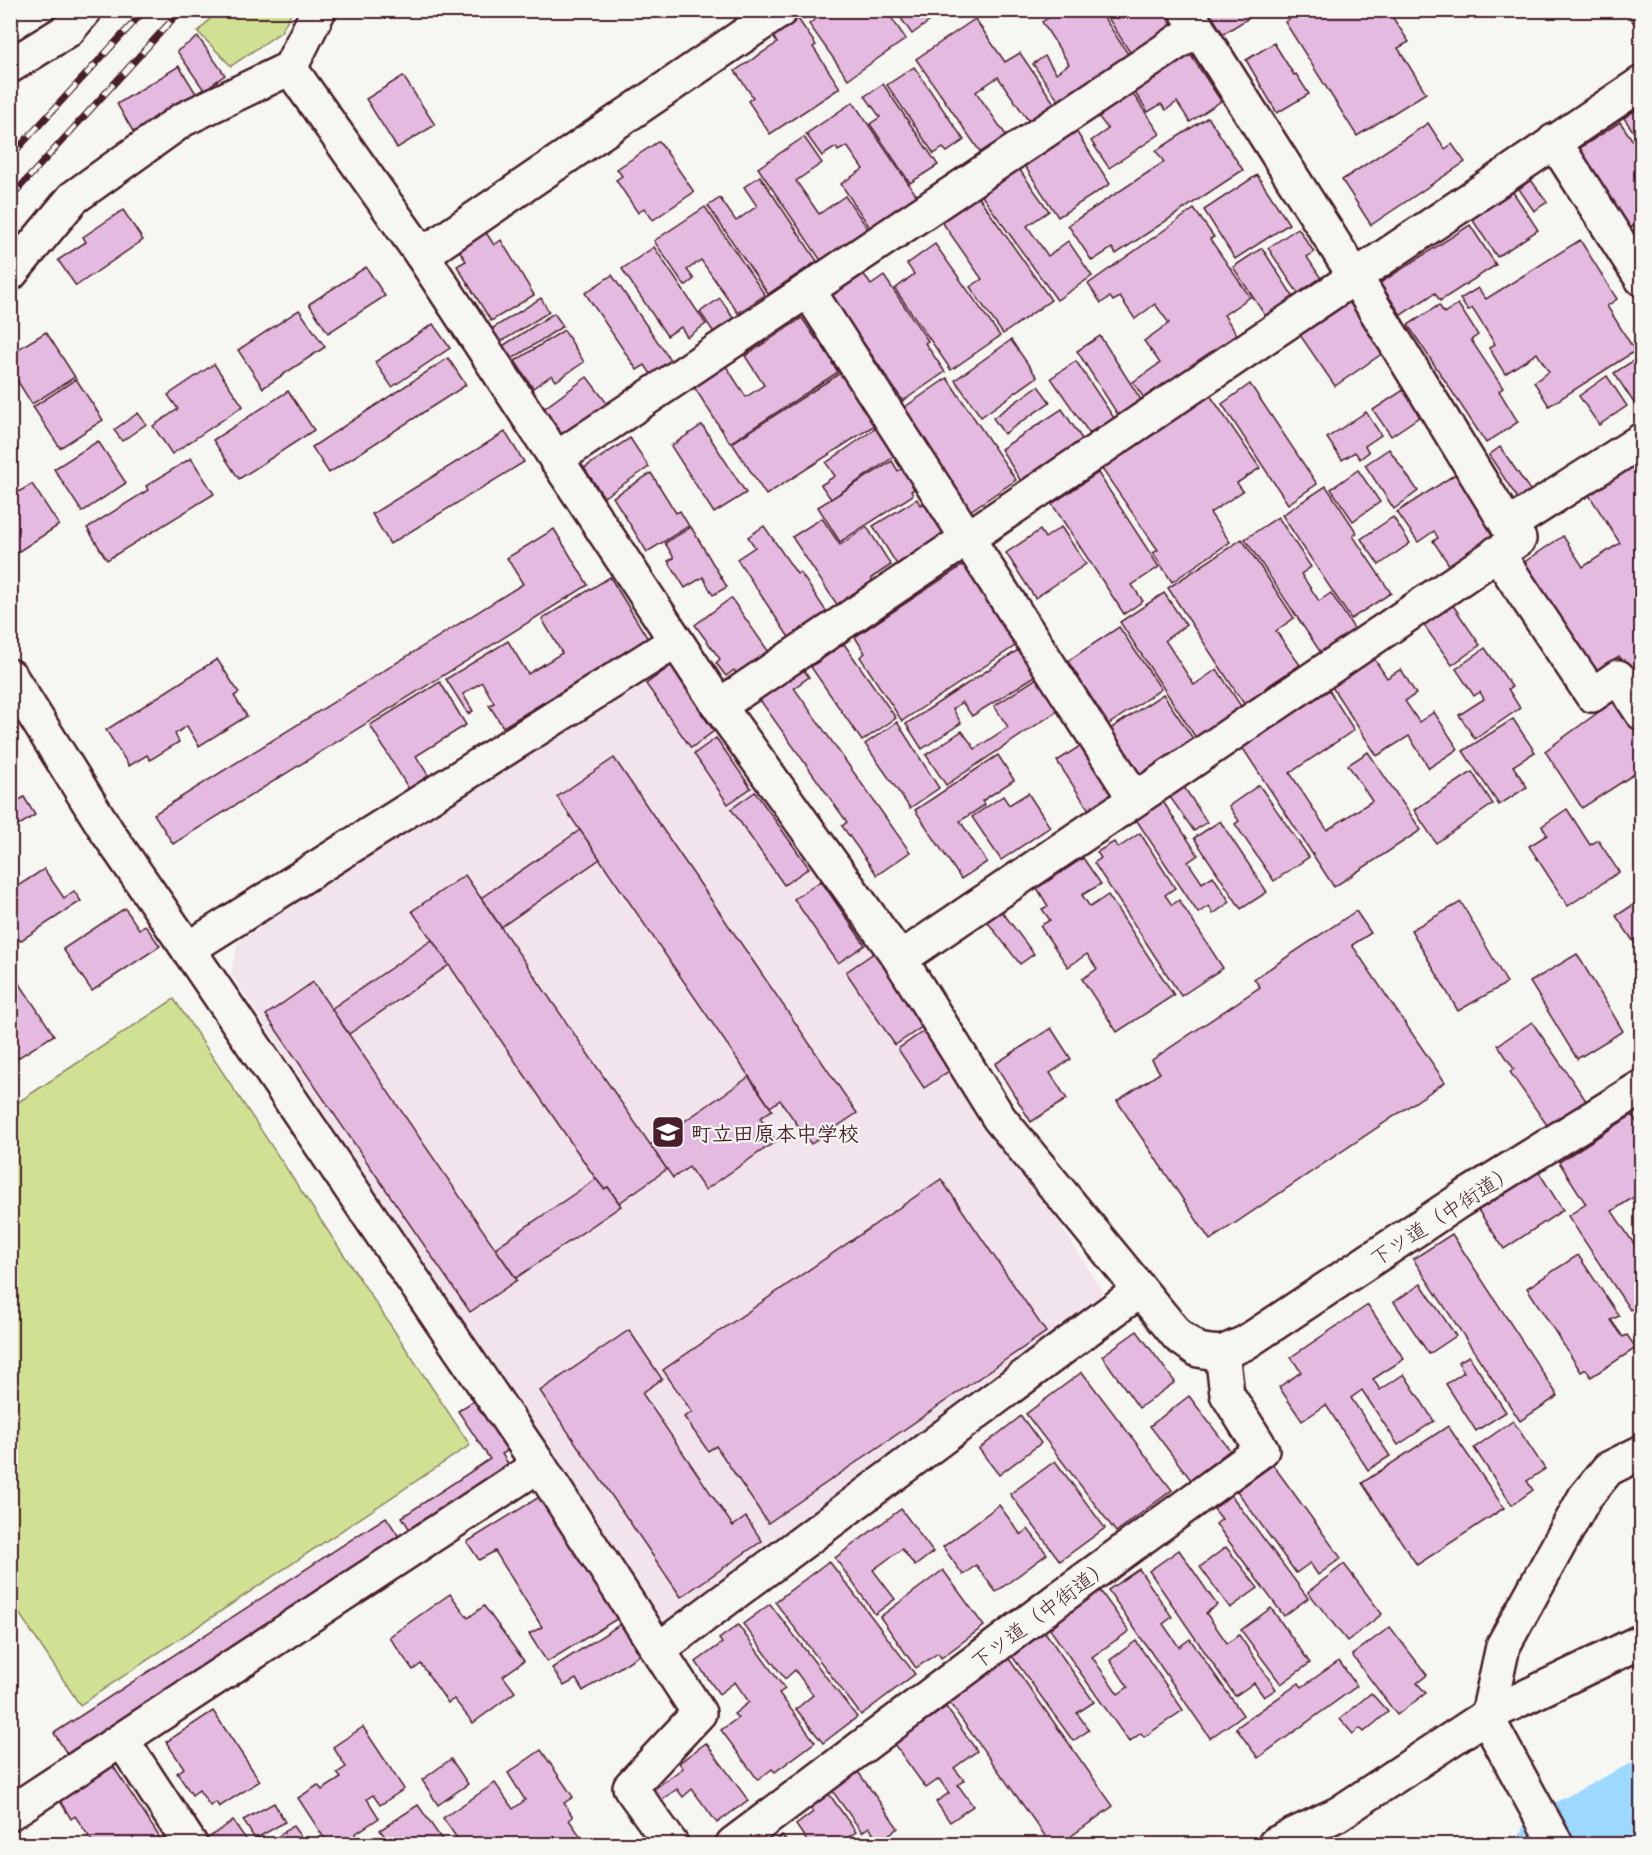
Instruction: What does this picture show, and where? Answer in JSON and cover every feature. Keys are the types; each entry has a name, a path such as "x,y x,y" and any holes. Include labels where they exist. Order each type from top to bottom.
{"street":[{"path":"10,66 68,30 85,10"},
{"path":"10,274 73,198 182,120 290,68 319,10"},
{"path":"422,255 781,10"},
{"path":"556,459 808,290 1191,20 1354,275 1592,694 1618,677 1641,713"},
{"path":"290,68 422,255 719,706 900,959 999,1118 1139,1291 1187,1344 1198,1350 1234,1348"},
{"path":"719,706 1641,83"},
{"path":"1554,141 1641,279"},
{"path":"808,290 1135,799"},
{"path":"900,959 1135,799 1641,440"},
{"path":"188,949 676,640"},
{"path":"10,676 108,833 539,1465 699,1713 630,1787 671,1845"},
{"name":"下ツ道（中街道）","path":"734,1845 1061,1597 1262,1450 1227,1394 1234,1348 1459,1201 1641,1087"},
{"path":"658,1650 1139,1291"},
{"path":"1556,1845 1490,1722 1503,1646 1585,1497 1608,1469 1641,1452"},
{"path":"10,1813 539,1465"},
{"path":"1275,1845 1338,1814 1490,1722 1641,1641"},
{"path":"122,1740 190,1845"}],"shaded area":[{"name":"町立田原本中学校","path":"673,662 867,942 884,948 1102,1290 1093,1315 670,1622 652,1626 498,1376 231,974 240,934"}],"green space":[{"path":"217,11 292,11 281,32 231,66 198,32"},
{"path":"174,999 470,1445 80,1705 11,1601 10,1139 14,1136 11,1131 11,1107"}],"building":[{"path":"732,10 750,10 737,19"},
{"path":"828,10 886,10 906,39 848,79 809,24"},
{"path":"895,10 945,10 912,34"},
{"path":"1060,10 1099,10 1130,57 1060,103 1033,64 1045,56 1056,73 1069,64 1042,22"},
{"path":"1103,10 1163,10 1173,27 1131,54"},
{"path":"1214,10 1256,10 1257,13 1223,34 1210,13"},
{"path":"1303,10 1375,10 1379,18 1389,12 1409,42 1398,48 1426,93 1357,136 1285,22"},
{"path":"1630,10 1642,10 1642,35 1627,13"},
{"path":"796,16 816,45 813,47 840,88 770,134 748,101 753,97 735,71 777,43 771,33"},
{"path":"975,19 1005,62 1020,53 1056,106 1030,123 998,77 976,92 1008,138 983,156 916,59"},
{"path":"198,37 225,75 204,90 177,51"},
{"path":"1274,43 1309,94 1277,113 1246,60"},
{"path":"1188,51 1221,101 1190,122 1177,102 1166,110 1161,104 1148,112 1132,88"},
{"path":"179,66 197,95 134,133 117,104"},
{"path":"914,67 964,140 947,152 943,148 934,154 887,85"},
{"path":"403,76 435,125 397,148 366,99"},
{"path":"883,84 938,165 910,183 870,124 880,117 865,96"},
{"path":"1129,88 1160,134 1109,168 1091,141 1108,129 1095,112"},
{"path":"853,102 919,199 872,231 841,184 863,169 847,146 838,151 836,147 822,156 806,134"},
{"path":"1642,106 1642,144 1624,118"},
{"path":"1208,117 1243,170 1116,254 1112,248 1092,261 1068,225 1164,162 1156,151"},
{"path":"1620,122 1642,154 1642,221 1630,228 1577,150"},
{"path":"1428,123 1445,149 1452,144 1465,162 1371,225 1342,180"},
{"path":"1074,128 1110,184 1058,217 1022,162"},
{"path":"804,137 822,163 796,181 819,214 845,196 871,233 824,265 758,168"},
{"path":"659,141 694,192 653,220 644,208 638,213 616,180 622,176 617,169"},
{"path":"1019,169 1049,211 1027,226 1048,256 1068,241 1092,276 1057,300 982,196"},
{"path":"1257,175 1289,224 1235,259 1204,210"},
{"path":"760,176 817,261 768,294 708,206 720,198 736,221 757,206 744,187"},
{"path":"1531,180 1547,202 1534,211 1519,189"},
{"path":"1513,192 1538,230 1497,257 1472,219"},
{"path":"978,196 1051,300 1003,334 970,287 982,279 942,222"},
{"path":"705,207 765,295 738,313 701,260 687,270 694,279 685,286 654,241"},
{"path":"1194,209 1214,237 1210,239 1250,297 1224,315 1240,339 1148,404 1133,382 1160,363 1144,341 1169,323 1155,304 1135,319 1120,297 1113,301 1110,297 1101,303 1088,284"},
{"path":"123,210 143,240 76,286 58,260 86,242 83,237"},
{"path":"1470,225 1496,265 1440,301 1435,293 1401,315 1380,283"},
{"path":"1298,228 1314,252 1307,257 1324,283 1301,298 1268,248"},
{"path":"1642,228 1642,246 1633,233"},
{"path":"485,231 494,245 501,240 534,295 491,321 457,266 466,261 457,247"},
{"path":"1580,240 1617,299 1607,306 1635,351 1549,406 1534,382 1549,372 1537,353 1505,374 1489,348 1495,344 1472,308 1468,311 1460,299 1478,288 1486,299"},
{"path":"935,244 1000,336 951,370 895,289 914,274 907,264"},
{"path":"654,247 706,324 687,337 681,327 667,336 622,269"},
{"path":"1262,248 1296,301 1268,320 1233,267"},
{"path":"366,267 385,296 328,333 309,304"},
{"path":"863,273 871,285 884,276 928,341 925,343 945,372 903,401 846,317 843,319 828,297"},
{"path":"612,275 673,364 653,377 645,365 637,370 585,293"},
{"path":"541,298 549,312 499,343 490,330"},
{"path":"720,298 739,327 719,340 700,312"},
{"path":"1350,302 1383,353 1335,386 1300,335"},
{"path":"1458,304 1478,335 1471,340 1503,388 1499,391 1518,422 1486,443 1408,325 1439,305 1444,313"},
{"path":"299,310 325,347 263,388 238,350"},
{"path":"554,313 563,326 509,361 501,347"},
{"path":"802,318 816,339 822,336 838,360 832,363 838,372 730,443 694,387 726,366 746,397 764,385 745,356"},
{"path":"433,324 450,348 392,387 375,362"},
{"path":"564,330 584,362 556,381 552,375 533,388 515,361"},
{"path":"46,332 75,377 32,404 10,369 10,354"},
{"path":"1100,336 1145,406 1122,421 1077,351"},
{"path":"1011,340 1037,377 981,417 955,380"},
{"path":"1642,355 1642,415 1614,373"},
{"path":"448,358 466,385 329,473 312,447"},
{"path":"1076,361 1118,424 1102,434 1098,427 1089,433 1051,378"},
{"path":"214,364 243,406 172,454 153,426 178,409 168,395"},
{"path":"842,372 878,423 766,495 732,443"},
{"path":"1607,376 1627,406 1599,425 1579,396"},
{"path":"587,377 609,406 564,439 542,410"},
{"path":"947,378 1016,480 967,513 902,409"},
{"path":"76,379 103,420 60,448 33,407"},
{"path":"1250,384 1317,484 1288,504 1222,404"},
{"path":"1038,386 1050,402 1004,434 993,418"},
{"path":"1408,387 1425,413 1391,436 1373,410"},
{"path":"288,391 314,430 239,479 213,440"},
{"path":"1210,395 1260,468 1237,483 1243,491 1210,513 1230,542 1172,582 1153,553 1158,550 1102,469"},
{"path":"1062,409 1086,445 1024,486 1001,449"},
{"path":"1366,412 1381,435 1365,446 1369,452 1360,459 1355,452 1342,460 1327,438"},
{"path":"138,413 146,424 122,441 114,430"},
{"path":"702,425 746,493 714,513 671,446"},
{"path":"879,426 898,454 831,499 821,485 835,476 826,463"},
{"path":"505,432 524,462 390,544 372,514"},
{"path":"630,438 649,467 604,497 584,468"},
{"path":"98,441 126,483 82,512 54,469"},
{"path":"1500,447 1532,493 1520,502 1489,455"},
{"path":"1389,449 1418,491 1394,509 1365,465"},
{"path":"1642,455 1642,690 1619,656 1592,673 1520,565 1563,536 1583,567 1620,543 1589,495 1632,466 1630,463"},
{"path":"191,458 214,494 107,560 87,528 148,490 146,486"},
{"path":"892,461 898,471 906,465 919,486 911,491 913,495 840,542 818,507"},
{"path":"1358,470 1380,502 1353,521 1331,489"},
{"path":"651,473 676,513 680,511 689,526 647,552 613,497"},
{"path":"1098,473 1159,567 1132,585 1143,601 1124,614 1052,504"},
{"path":"1457,473 1497,535 1450,566 1433,541 1438,538 1434,531 1418,542 1397,512"},
{"path":"32,484 59,525 10,557 10,497"},
{"path":"1326,486 1357,533 1353,536 1391,593 1351,619 1282,515"},
{"path":"917,499 920,505 926,502 948,538 899,568 873,526"},
{"path":"1278,517 1311,567 1301,574 1319,601 1331,593 1357,633 1323,656 1245,539"},
{"path":"1393,517 1410,543 1379,565 1361,539"},
{"path":"822,518 840,545 867,527 891,565 871,578 874,583 838,606 792,537"},
{"path":"764,526 797,574 800,572 830,617 792,642 737,559 755,547 748,537"},
{"path":"691,527 727,587 713,595 703,577 685,588 668,561 674,558 665,543"},
{"path":"1061,527 1086,564 1035,598 1006,553 1040,530 1045,538"},
{"path":"554,529 588,585 173,844 154,814 523,584 507,558"},
{"path":"1242,539 1294,618 1276,631 1300,665 1265,688 1268,693 1246,707 1168,588"},
{"path":"965,564 1018,644 902,721 860,657 865,653 855,637"},
{"path":"610,577 648,639 503,727 489,705 494,703 482,682 463,694 473,711 468,714 446,679 508,641 528,674 562,653 542,619"},
{"path":"1164,593 1186,625 1165,640 1194,685 1217,669 1244,711 1198,741 1120,622"},
{"path":"731,598 771,655 739,678 734,670 726,676 716,663 720,659 695,625"},
{"path":"1452,604 1480,645 1452,665 1423,624"},
{"path":"1119,627 1161,689 1106,726 1063,664"},
{"path":"844,644 896,718 862,741 811,667"},
{"path":"1485,648 1512,687 1508,689 1520,708 1475,739 1459,715 1484,699 1480,692 1474,696 1456,669"},
{"path":"1018,650 1035,676 972,716 962,702 953,709 961,723 922,749 906,724"},
{"path":"1373,657 1387,678 1401,669 1416,694 1405,701 1419,722 1434,712 1458,749 1429,768 1409,736 1377,756 1330,684"},
{"path":"217,659 239,693 234,696 247,716 199,746 187,726 175,734 179,742 150,760 147,755 129,766 106,730"},
{"path":"672,665 704,711 701,713 714,731 691,748 646,684"},
{"path":"803,669 809,677 794,688 910,852 877,875 842,826 847,822 760,700"},
{"path":"1040,676 1062,708 946,785 926,755 962,731 975,749 1008,727 994,706"},
{"path":"440,682 466,725 416,756 430,778 410,791 370,725"},
{"path":"1329,690 1354,730 1290,773 1327,830 1372,801 1348,765 1368,752 1421,830 1334,887 1242,747"},
{"path":"1163,694 1196,743 1137,782 1104,733"},
{"path":"1618,698 1642,735 1642,769 1582,808 1545,751"},
{"path":"1513,719 1535,752 1513,766 1527,787 1499,805 1463,751"},
{"path":"897,722 939,788 910,808 865,744"},
{"path":"716,738 751,788 728,804 694,754"},
{"path":"1083,744 1117,795 1091,813 1057,761"},
{"path":"998,755 1014,780 982,801 985,805 960,821 987,862 961,879 915,810"},
{"path":"614,758 857,1113 811,1144 780,1100 770,1107 557,797"},
{"path":"1472,772 1493,804 1436,843 1414,810"},
{"path":"1259,785 1309,857 1274,881 1235,824 1239,821 1229,806"},
{"path":"1184,787 1207,822 1194,831 1170,797"},
{"path":"755,792 809,868 784,885 731,809"},
{"path":"1028,793 1050,827 1001,860 972,817 1003,796 1009,805"},
{"path":"24,797 35,815 10,831 10,806"},
{"path":"1162,800 1198,855 1188,862 1202,883 1213,876 1230,902 1213,914 1209,906 1198,913 1135,818"},
{"path":"1567,809 1590,845 1598,840 1619,872 1568,906 1529,846 1547,835 1542,826"},
{"path":"1220,821 1267,892 1241,909 1194,838"},
{"path":"580,830 600,859 501,927 481,898"},
{"path":"1140,833 1175,888 1165,895 1172,905 1179,900 1223,968 1181,996 1094,863 1101,858 1097,852 1114,842 1118,848"},
{"path":"1083,858 1101,884 1082,895 1090,907 1108,895 1174,995 1117,1032 1082,979 1097,969 1087,954 1068,967 1040,926 1050,920 1042,909 1048,906 1037,888"},
{"path":"44,869 64,898 74,891 81,901 20,941 10,926 10,891"},
{"path":"465,875 667,1169 619,1203 608,1187 604,1189 596,1179 412,911"},
{"path":"821,881 865,945 838,963 794,899"},
{"path":"1642,899 1642,954 1616,916"},
{"path":"1461,902 1507,983 1458,1011 1411,930"},
{"path":"125,908 139,929 145,925 160,946 92,991 63,949"},
{"path":"1000,909 1034,954 1020,964 986,920"},
{"path":"1356,911 1371,933 1352,945 1445,1082 1210,1240 1117,1101 1160,1073 1152,1060 1260,987 1254,979"},
{"path":"432,940 449,965 349,1034 331,1009"},
{"path":"880,949 925,1025 895,1045 846,972"},
{"path":"1577,954 1623,1031 1577,1059 1530,982"},
{"path":"10,969 54,1035 10,1063"},
{"path":"313,982 517,1280 470,1312 266,1015"},
{"path":"1532,1022 1587,1102 1549,1128 1510,1072 1514,1069 1498,1045"},
{"path":"928,1028 955,1067 924,1088 898,1049"},
{"path":"1051,1028 1071,1059 1050,1073 1067,1099 1031,1122 995,1064"},
{"path":"749,1077 772,1110 760,1118 776,1141 705,1190 689,1167 673,1178 650,1145"},
{"path":"1632,1115 1642,1130 1642,1192 1612,1211 1642,1256 1642,1302 1630,1310 1568,1216 1586,1204 1559,1162"},
{"path":"1538,1171 1563,1210 1504,1249 1478,1210"},
{"path":"596,1179 604,1189 608,1187 621,1206 516,1278 495,1248"},
{"path":"941,1179 1046,1332 768,1523 716,1446 708,1451 684,1417 692,1412 663,1370"},
{"path":"1452,1234 1558,1396 1520,1421 1413,1259"},
{"path":"1578,1255 1619,1316 1611,1320 1623,1337 1627,1335 1636,1348 1591,1377 1586,1369 1581,1372 1527,1288"},
{"path":"1421,1284 1456,1336 1429,1354 1394,1302"},
{"path":"1368,1305 1404,1359 1373,1379 1380,1390 1404,1374 1434,1421 1398,1445 1362,1390 1351,1398 1390,1456 1368,1470 1326,1405 1302,1421 1279,1387 1301,1372 1291,1357"},
{"path":"629,1330 662,1379 642,1393 733,1526 746,1517 762,1541 681,1597 540,1391"},
{"path":"1137,1331 1175,1382 1139,1408 1102,1356"},
{"path":"1469,1356 1506,1412 1476,1431 1446,1384 1464,1372 1458,1362"},
{"path":"1082,1372 1172,1490 1116,1532 1026,1414"},
{"path":"1189,1396 1230,1450 1191,1480 1150,1426"},
{"path":"478,1398 512,1448 502,1454 509,1465 410,1530 402,1517 490,1459 458,1411"},
{"path":"1021,1416 1041,1443 999,1475 979,1449"},
{"path":"1513,1421 1545,1469 1527,1481 1533,1490 1512,1505 1474,1448"},
{"path":"1448,1426 1504,1508 1417,1565 1362,1483"},
{"path":"1055,1461 1105,1528 1060,1561 1010,1494"},
{"path":"1273,1465 1341,1558 1318,1575 1310,1563 1296,1573 1237,1491"},
{"path":"544,1494 620,1617 547,1662 529,1634 542,1627 495,1551 479,1560 467,1542"},
{"path":"1231,1495 1308,1598 1284,1616 1216,1524 1222,1519 1214,1509"},
{"path":"999,1505 1021,1535 1028,1529 1047,1554 996,1592 976,1565 963,1575 943,1547"},
{"path":"901,1509 933,1552 915,1566 902,1549 873,1570 895,1599 875,1614 835,1558"},
{"path":"386,1517 400,1538 67,1754 54,1733"},
{"path":"1226,1547 1258,1588 1230,1608 1200,1567"},
{"path":"1179,1550 1217,1605 1206,1613 1227,1643 1239,1635 1276,1689 1264,1697 1254,1683 1235,1696 1149,1571"},
{"path":"829,1561 915,1674 861,1715 775,1602"},
{"path":"1344,1564 1382,1614 1347,1641 1308,1592"},
{"path":"1139,1569 1172,1617 1163,1624 1179,1647 1190,1639 1243,1715 1210,1738 1108,1590"},
{"path":"943,1570 984,1626 941,1658 938,1653 916,1668 880,1617"},
{"path":"1099,1589 1129,1631 1092,1657 1118,1694 1128,1687 1110,1660 1136,1641 1183,1710 1144,1737 1141,1733 1129,1742 1047,1625"},
{"path":"450,1594 468,1618 484,1606 524,1661 503,1676 515,1692 473,1723 454,1699 448,1703 421,1664 413,1670 389,1637"},
{"path":"770,1604 857,1717 823,1743 796,1709 813,1695 795,1670 785,1679 743,1624"},
{"path":"1271,1608 1310,1663 1281,1684 1241,1630"},
{"path":"627,1620 647,1650 583,1691 576,1679 564,1686 552,1668"},
{"path":"738,1625 785,1689 779,1693 815,1742 775,1772 772,1769 758,1780 721,1730 738,1718 734,1714 749,1702 735,1682 719,1694 696,1662 722,1643 719,1639"},
{"path":"1390,1627 1427,1675 1417,1683 1426,1693 1397,1715 1352,1655"},
{"path":"1045,1632 1094,1702 1077,1713 1089,1730 1073,1741 1012,1656"},
{"path":"1007,1656 1113,1806 1060,1844 1051,1844 946,1698"},
{"path":"1339,1661 1357,1686 1258,1758 1236,1728 1299,1683 1302,1687"},
{"path":"1371,1693 1388,1712 1364,1732 1360,1728 1353,1734 1340,1719"},
{"path":"946,1707 977,1751 954,1768 964,1780 958,1785 973,1806 950,1822 936,1802 949,1793 939,1779 926,1788 894,1744"},
{"path":"213,1711 260,1781 219,1807 216,1802 210,1806 199,1790 192,1795 177,1773 184,1768 166,1742"},
{"path":"363,1727 404,1789 380,1805 373,1795 367,1799 379,1818 355,1834 363,1844 328,1844 298,1798 318,1785 322,1790 341,1778 337,1773 346,1767 333,1747"},
{"path":"706,1743 748,1800 717,1823 692,1789 683,1797 677,1789 661,1801 653,1790 683,1768 679,1763"},
{"path":"541,1750 573,1797 564,1803 573,1817 569,1820 581,1837 570,1844 461,1844 443,1818 495,1783 513,1809 525,1800 508,1773"},
{"path":"451,1759 468,1784 438,1805 422,1780"},
{"path":"113,1766 164,1844 94,1844 75,1816 71,1819 60,1801"},
{"path":"854,1766 898,1828 879,1841 869,1827 862,1832 828,1785"},
{"path":"827,1791 856,1832 838,1844 809,1844 796,1825 813,1812 807,1804"},
{"path":"274,1803 285,1822 255,1839 243,1820"},
{"path":"418,1805 445,1844 390,1844 380,1830"},
{"path":"233,1821 248,1842 209,1844 205,1840"},
{"path":"293,1826 306,1844 267,1844"},
{"path":"782,1836 789,1844 771,1844"}],"waterway":[{"path":"1556,1844 1642,1799"}],"railway":[{"path":"10,157 145,10"},
{"path":"10,198 181,10"}],"place":[{"name":"町立田原本中学校","path":"668,1132"}]}
